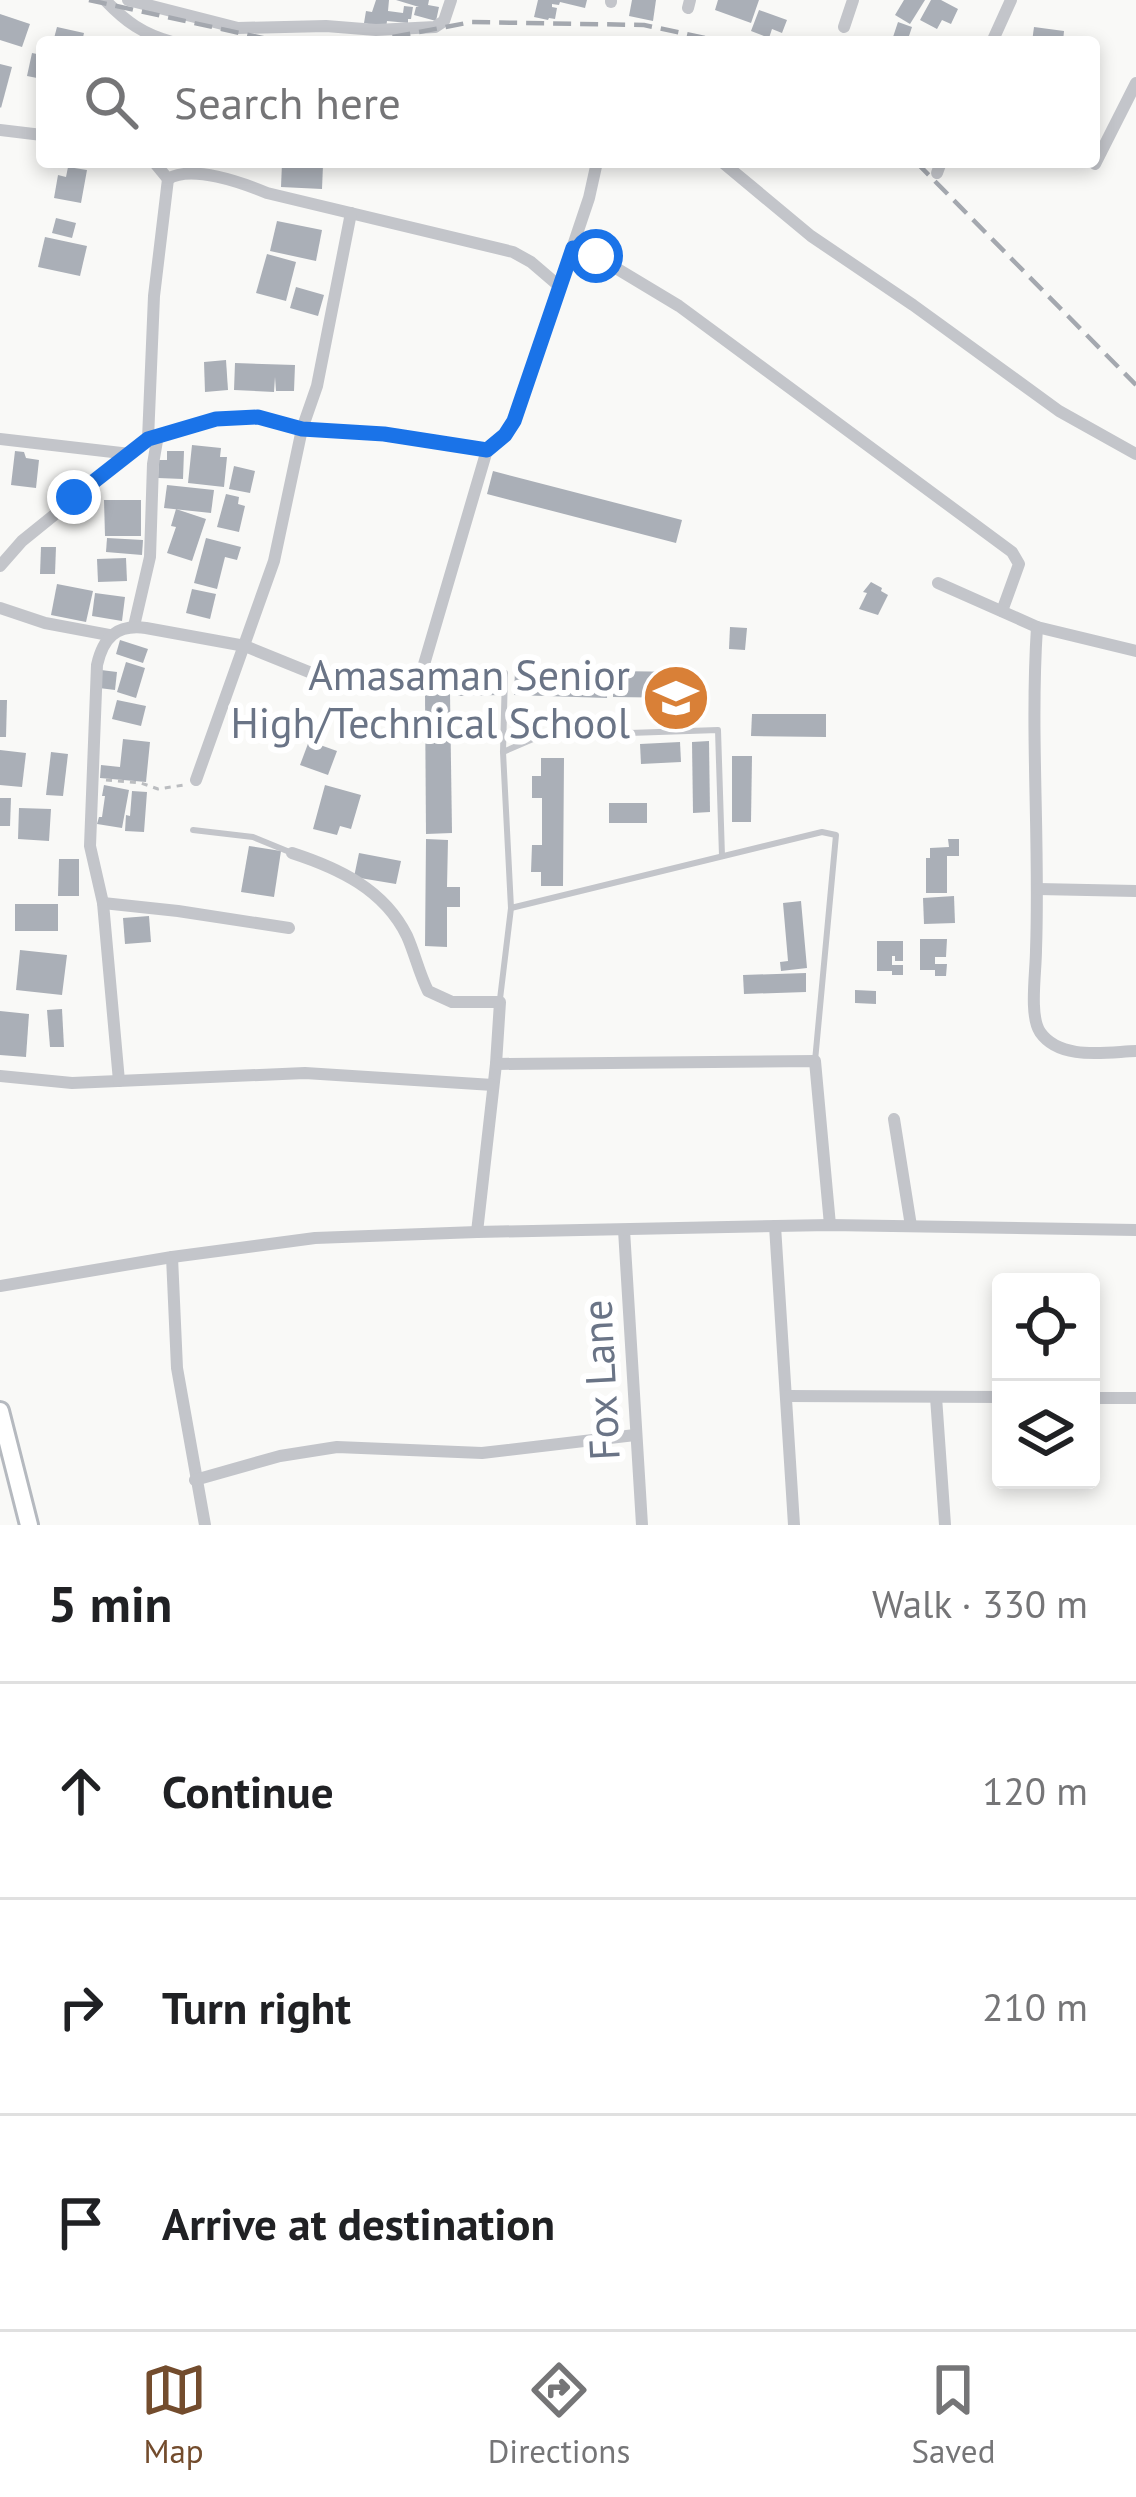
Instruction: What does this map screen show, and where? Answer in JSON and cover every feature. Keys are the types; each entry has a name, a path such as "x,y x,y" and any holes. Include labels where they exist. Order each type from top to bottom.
{"street":[{"path":"105,0 130,26 151,36"},
{"path":"128,0 238,28 376,30 435,27 444,21 452,0"},
{"path":"844,27 853,0"},
{"path":"995,36 1011,0"},
{"path":"1100,154 1136,83"},
{"path":"0,130 36,134"},
{"path":"134,626 152,538 154,296 168,179 159,168"},
{"path":"420,678 487,450 514,421 596,168"},
{"path":"729,168 811,236 1059,411 1136,454"},
{"path":"168,179 177,173 241,182 266,193 513,252 559,286"},
{"path":"196,780 274,561 302,429 317,386 350,213"},
{"path":"573,248 596,256 679,306 1012,552 1018,564 1002,611"},
{"path":"0,566 22,541 153,437 216,419 258,417 302,429 384,434 487,450"},
{"path":"0,439 130,454"},
{"path":"938,584 1037,627 1136,651"},
{"path":"0,608 45,623 109,635 134,626 245,646 350,689"},
{"path":"1037,627 1032,698 1038,889 1034,1021 1047,1040 1068,1051 1136,1051"},
{"path":"109,635 97,665 90,846 104,903 119,1081"},
{"path":"292,853 355,879 379,898 405,933 428,991 452,1002 500,1002 477,1232"},
{"path":"1038,889 1136,891"},
{"path":"104,903 289,928"},
{"path":"496,1064 815,1060 830,1225"},
{"path":"0,1076 72,1083 305,1073 493,1085"},
{"path":"894,1119 911,1226"},
{"path":"0,1286 315,1238 830,1225 1136,1230"},
{"path":"775,1226 794,1525"},
{"name":"Fox Lane","path":"624,1230 642,1525"},
{"path":"172,1257 177,1368 205,1525"},
{"path":"787,1396 992,1397"},
{"path":"936,1397 945,1525"},
{"path":"1100,1398 1136,1398"},
{"path":"0,1411 29,1525"},
{"path":"195,1480 280,1456 338,1448 482,1453 635,1435"}],"lane":[{"path":"500,1002 511,908 503,752 505,673"},
{"path":"503,752 540,736 718,730 722,856"},
{"path":"193,830 253,837 292,853"},
{"path":"511,908 822,832 836,835 815,1060"}],"path":[{"path":"92,782 141,783 158,789 196,780"}],"building":[{"path":"376,0 389,0 388,11 403,13 404,6 413,7 411,19 408,23 387,21 386,28 364,23 366,11 372,12"},
{"path":"396,0 429,0 428,5 439,7 436,21 414,15 419,7"},
{"path":"538,0 587,0 585,8 552,4 557,8 555,19 548,20 534,17"},
{"path":"632,0 656,0 653,21 629,16"},
{"path":"718,0 759,0 751,23 715,10"},
{"path":"904,0 925,0 910,24 895,15"},
{"path":"931,0 958,9 951,24 942,20 937,29 920,20"},
{"path":"759,10 787,20 782,33 772,29 770,36 764,36 751,31"},
{"path":"0,14 30,24 22,47 0,40"},
{"path":"898,22 912,27 909,36 893,36"},
{"path":"57,27 84,33 83,36 55,36"},
{"path":"1034,27 1064,31 1064,36 1033,36"},
{"path":"32,53 36,54 36,78 27,76"},
{"path":"0,64 12,67 1,108 0,107"},
{"path":"68,168 87,170 81,203 54,198 58,175 66,177"},
{"path":"282,168 323,168 322,189 281,187"},
{"path":"56,218 76,223 72,238 52,233"},
{"path":"277,221 322,230 316,261 270,251"},
{"path":"45,237 87,246 80,276 38,267"},
{"path":"267,254 296,262 286,301 256,293"},
{"path":"296,287 324,295 318,316 290,308"},
{"path":"226,360 228,390 205,392 204,362"},
{"path":"235,363 295,365 294,391 276,391 275,377 274,392 234,390"},
{"path":"192,445 221,448 220,457 227,457 224,487 188,483"},
{"path":"15,451 39,460 36,488 11,485"},
{"path":"167,451 184,451 183,479 158,478 159,460 167,460"},
{"path":"234,466 255,471 250,493 229,489"},
{"path":"493,471 682,520 676,543 487,494"},
{"path":"167,485 214,490 211,513 164,508"},
{"path":"226,494 239,497 238,504 245,506 239,532 217,527"},
{"path":"104,500 141,500 141,536 105,536"},
{"path":"176,509 206,519 192,561 167,553 176,527 171,526"},
{"path":"107,538 143,540 142,555 106,552"},
{"path":"206,538 241,547 237,560 225,557 217,589 194,583"},
{"path":"41,547 56,547 55,574 40,574"},
{"path":"126,558 127,581 98,582 97,559"},
{"path":"871,582 888,595 878,615 859,609"},
{"path":"57,584 93,591 86,622 51,615"},
{"path":"192,589 216,594 210,619 186,613"},
{"path":"95,593 125,597 122,621 92,616"},
{"path":"730,627 747,628 745,650 729,649"},
{"path":"120,640 148,649 143,663 116,654"},
{"path":"126,662 145,668 136,698 117,692"},
{"path":"101,670 117,672 115,690 99,688"},
{"path":"515,671 608,674 607,698 514,695"},
{"path":"613,671 687,672 687,698 613,697"},
{"path":"456,674 499,674 500,695 456,696"},
{"path":"425,693 450,693 452,833 426,834"},
{"path":"0,700 7,700 6,737 0,737"},
{"path":"117,700 146,706 141,726 112,719"},
{"path":"752,714 826,714 826,737 751,736"},
{"path":"123,739 150,742 146,782 100,778 101,765 120,767"},
{"path":"309,741 337,751 328,775 300,765"},
{"path":"709,741 710,812 693,813 692,742"},
{"path":"680,742 681,762 641,764 640,744"},
{"path":"0,750 26,753 22,787 0,785"},
{"path":"51,752 68,754 63,796 46,795"},
{"path":"732,756 752,756 751,822 732,822"},
{"path":"541,758 564,758 563,886 541,886 541,872 531,872 532,845 542,845 542,798 532,798 532,776 541,776"},
{"path":"104,785 129,790 122,828 97,824 102,817"},
{"path":"325,785 361,795 351,829 340,826 337,835 313,829"},
{"path":"132,791 147,792 144,832 125,831"},
{"path":"0,798 11,798 10,826 0,826"},
{"path":"609,803 647,803 647,823 609,823"},
{"path":"19,808 51,809 49,841 18,839"},
{"path":"426,839 448,840 447,887 460,887 460,907 447,907 447,947 425,946"},
{"path":"948,839 959,839 959,856 947,856 947,893 926,893 930,848 949,847"},
{"path":"249,846 281,851 274,897 241,892"},
{"path":"359,853 401,861 396,884 354,877"},
{"path":"59,859 79,859 79,896 58,896"},
{"path":"954,896 955,923 924,924 923,898"},
{"path":"801,901 807,968 781,971 780,962 788,961 783,903"},
{"path":"15,904 58,904 58,931 15,931"},
{"path":"149,916 151,942 125,944 123,918"},
{"path":"920,939 947,939 946,957 935,957 935,964 947,964 946,976 920,970"},
{"path":"877,941 903,941 903,961 892,956 892,965 903,965 903,975 877,971"},
{"path":"20,950 67,955 62,995 16,990"},
{"path":"806,973 806,992 744,994 743,975"},
{"path":"855,990 876,991 876,1004 855,1003"},
{"path":"62,1009 64,1047 50,1047 47,1010"},
{"path":"0,1011 29,1014 26,1057 0,1055"}],"railway":[{"path":"89,0 254,36"},
{"path":"398,36 472,22 644,25 696,36"},
{"path":"922,168 1136,385"}],"place":[{"name":"Amasaman Senior High/Technical School","path":"676,698"}],"route":[{"path":"74,497 148,439 216,419 258,417 302,429 384,434 487,450 514,421 573,248 596,256"}]}
